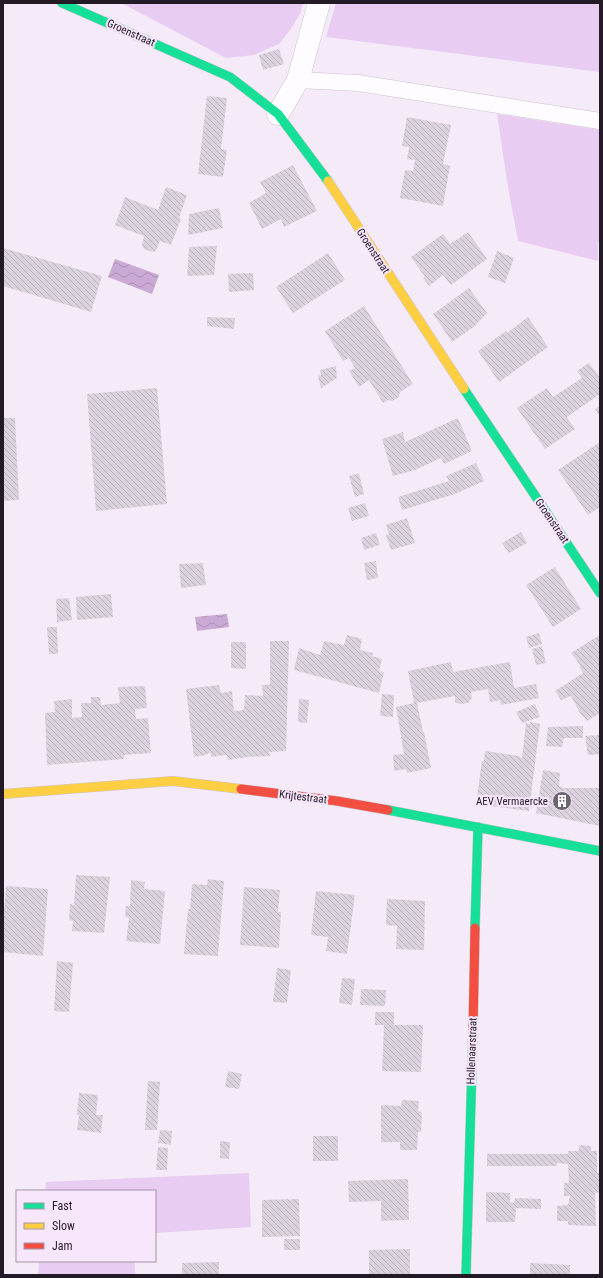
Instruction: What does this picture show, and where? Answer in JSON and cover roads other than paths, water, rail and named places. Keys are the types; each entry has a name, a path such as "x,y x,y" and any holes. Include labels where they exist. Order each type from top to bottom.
{"street":[{"name":"Groenstraat","path":"62,3 230,77 278,114 324,175 400,293 600,593"},
{"path":"278,114 298,80 319,3"},
{"name":"Krijtestraat","path":"3,794 173,781 337,801 600,851"},
{"name":"Hollenaarstraat","path":"466,1275 478,827"}],"lane":[{"path":"298,80 358,84 600,121"}],"water":[{"path":"115,259 159,275 152,294 108,277"},
{"path":"227,614 229,627 197,631 195,617"}],"place":[{"name":"AEV Vermaercke","path":"562,801"}]}
